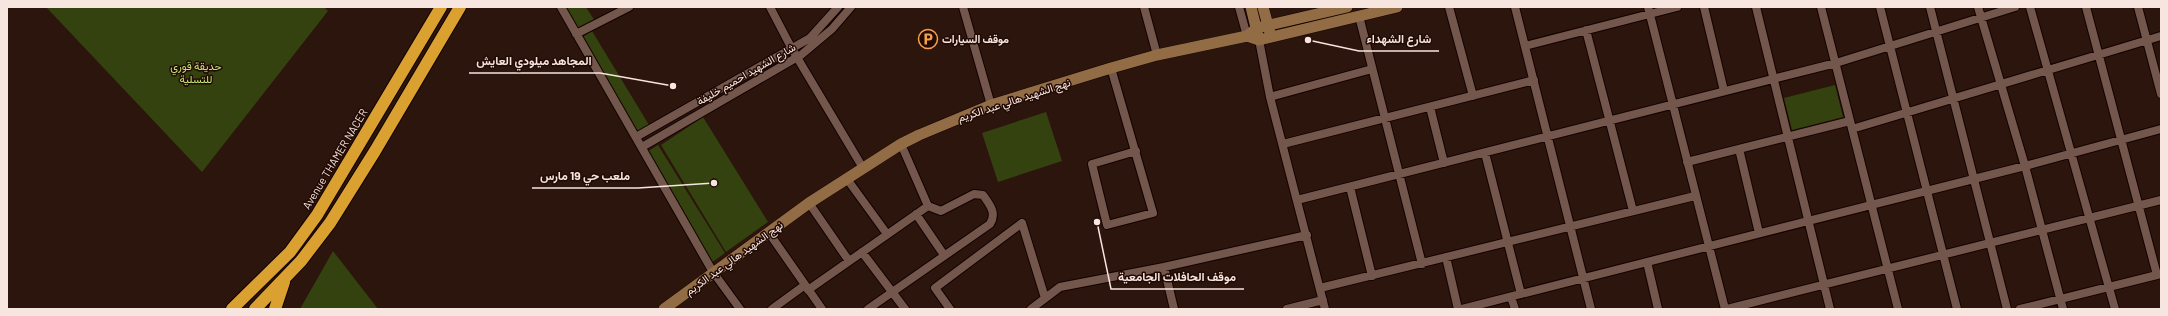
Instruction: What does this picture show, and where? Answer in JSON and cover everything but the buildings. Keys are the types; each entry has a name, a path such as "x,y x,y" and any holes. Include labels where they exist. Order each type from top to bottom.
{"highway":[{"name":"Avenue THAMER NACER","path":"232,309 290,252 317,215 441,7"},
{"path":"255,309 285,279 330,223 460,7"},
{"path":"275,309 285,279"}],"main road":[{"path":"1252,7 1259,40"},
{"path":"1263,7 1269,26 1270,38"},
{"path":"1247,36 1257,28 1347,7"},
{"path":"1247,36 1259,40 1270,38 1397,7"},
{"name":"نهج الشهيد هالي عبد الكريم","path":"664,309 810,203 901,144 991,105 1157,55 1247,36"}],"street":[{"path":"561,7 713,272 740,309"},
{"path":"576,34 629,7"},
{"path":"770,7 792,50 863,168"},
{"name":"شارع الشهيد احميم خليفة","path":"636,136 792,50 816,33 838,7"},
{"name":"شارع الشهيد احميم خليفة","path":"642,147 797,57 820,40 851,7"},
{"path":"963,7 991,105"},
{"path":"1144,7 1157,55"},
{"path":"1239,7 1247,36"},
{"path":"1449,7 1473,96"},
{"path":"1515,7 1582,279 1591,309"},
{"path":"1525,46 1586,30 1649,10 1677,7"},
{"path":"1704,7 1724,91"},
{"path":"1756,7 1830,309"},
{"path":"1821,7 1898,309"},
{"path":"1880,7 1925,191 1957,309"},
{"path":"1930,7 1989,244 2007,309"},
{"path":"1978,7 2025,166 2063,309"},
{"path":"1297,200 1609,122 1836,63 2015,7"},
{"path":"2030,7 2115,309"},
{"path":"2020,309 2159,274 2138,206 2100,54 2086,7"},
{"path":"2138,7 2161,94"},
{"path":"1649,10 1674,104 1695,196 1726,309 1825,286 2161,200"},
{"path":"1360,16 1398,175 1422,264"},
{"path":"1586,30 1633,211"},
{"path":"1852,129 2161,36"},
{"path":"1262,54 1270,38"},
{"path":"1259,40 1270,97 1325,309"},
{"path":"1111,68 1136,151 1153,213 1107,225 1092,164 1136,151"},
{"path":"1270,97 1372,69"},
{"path":"1283,144 1534,80"},
{"path":"1430,107 1444,163"},
{"path":"1687,162 1850,121"},
{"path":"1468,308 2072,154 2161,129"},
{"path":"868,309 891,291 990,224 994,214 992,208 983,195 974,194 941,211 928,206 901,144"},
{"path":"1739,150 1760,233"},
{"path":"1485,153 1520,294"},
{"path":"847,179 887,234"},
{"path":"1350,187 1372,276"},
{"path":"1320,288 1695,196"},
{"path":"810,203 849,261"},
{"path":"772,309 849,261 928,206"},
{"path":"916,214 944,255"},
{"path":"950,309 935,288 1022,223 1045,298"},
{"path":"769,233 822,309"},
{"path":"1031,309 1060,287 1307,235"},
{"path":"862,252 904,309"},
{"path":"1446,258 1458,309"},
{"path":"1647,262 1658,309"},
{"path":"1164,266 1174,309"},
{"path":"1511,297 1515,309"},
{"path":"1287,309 1323,300"}],"green space":[{"name":"حديقة قوري للتسلية","path":"46,7 324,7 328,11 202,172"},
{"path":"565,7 586,7 595,21 579,31"},
{"path":"592,31 649,125 636,133 581,38"},
{"path":"1835,85 1843,117 1792,130 1784,98"},
{"path":"1046,112 1062,161 998,182 982,133"},
{"path":"703,117 768,222 726,252 661,145"},
{"path":"658,145 725,253 711,263 647,152"},
{"path":"333,251 378,309 300,309"}],"place":[{"name":"موقف السيارات","path":"928,39"},
{"name":"شارع الشهداء","path":"1308,40"},
{"name":"المجاهد ميلودي العايش","path":"673,86"},
{"name":"ملعب حي 19 مارس","path":"714,183"},
{"name":"موقف الحافلات الجامعية","path":"1097,222"}]}
